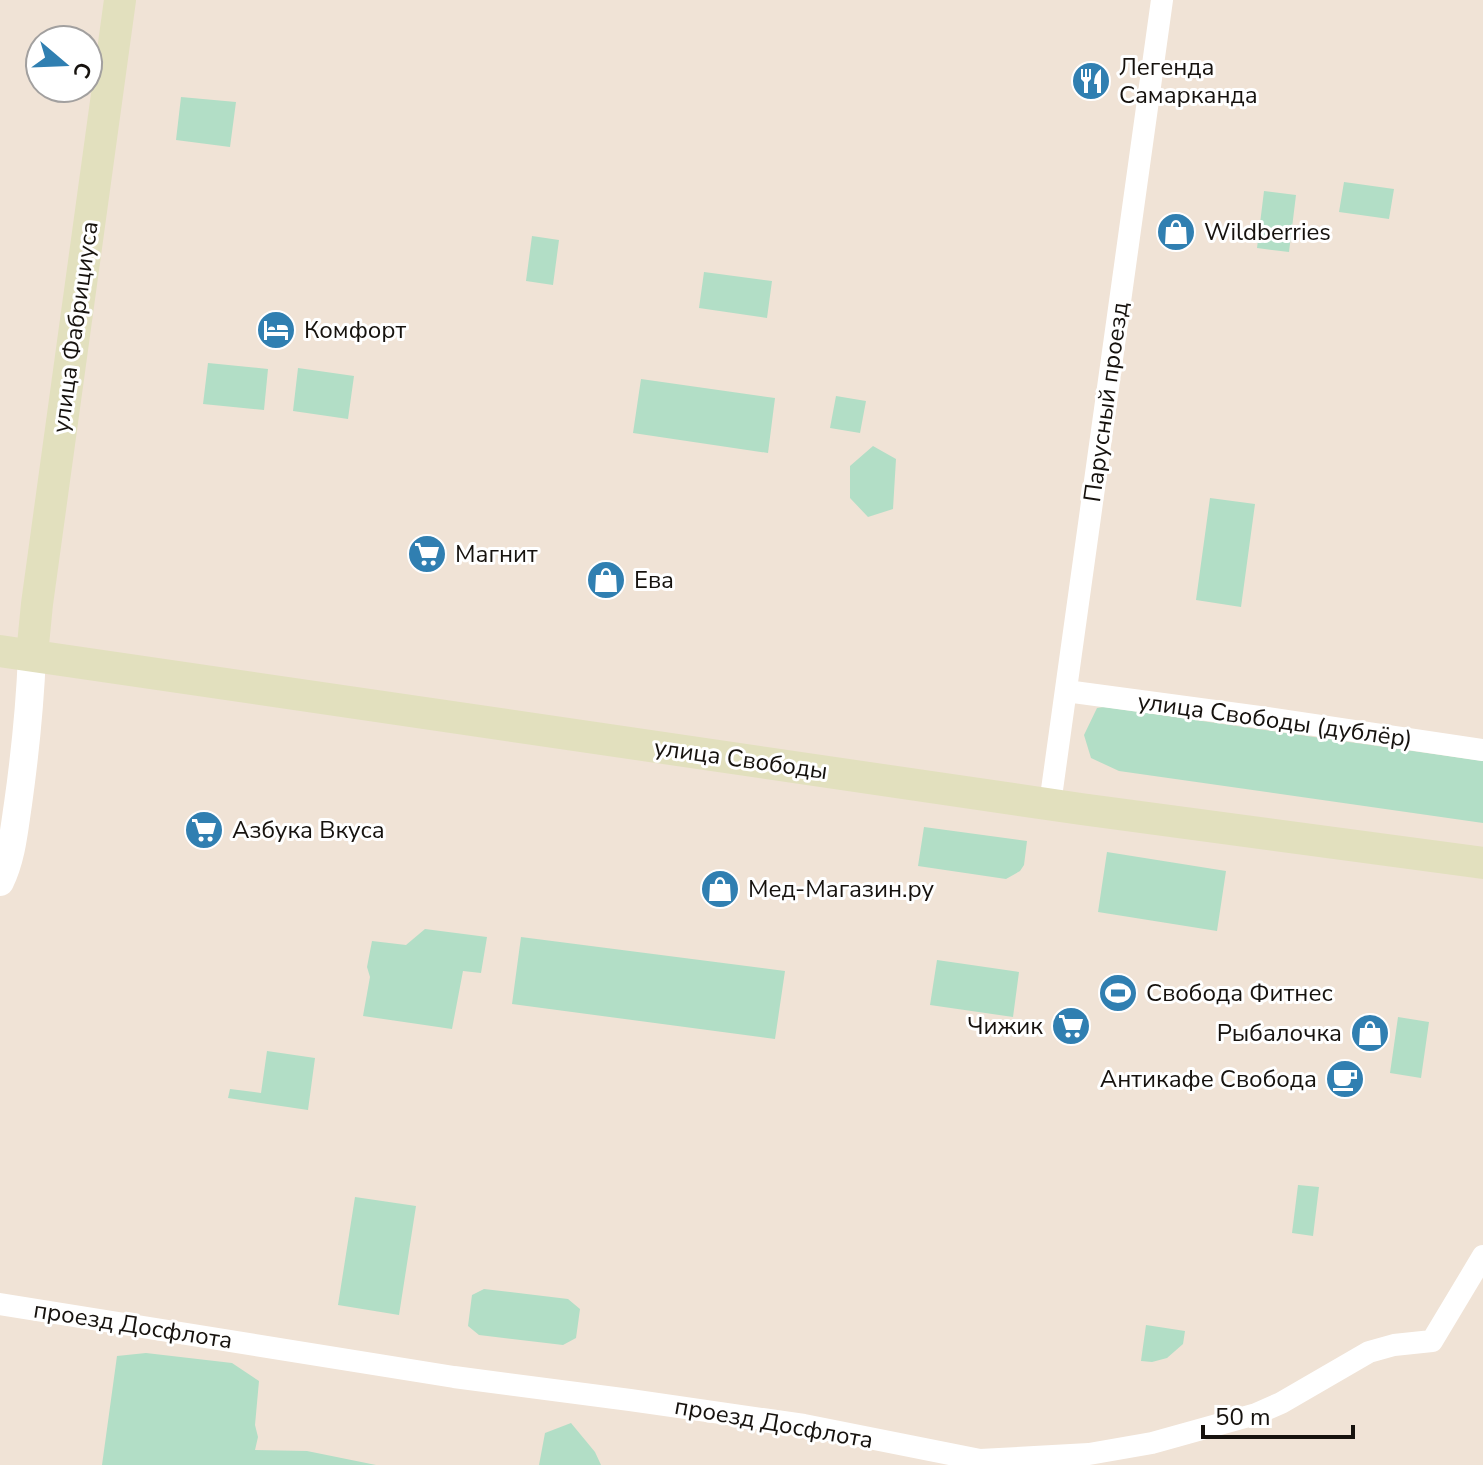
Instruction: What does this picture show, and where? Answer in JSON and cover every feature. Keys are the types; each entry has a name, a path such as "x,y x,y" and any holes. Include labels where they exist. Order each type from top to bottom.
{"main road":[{"name":"улица Фабрициуса","path":"16,653 39,590 120,0"},
{"name":"улица Свободы","path":"16,653 1050,804 1483,863"}],"street":[{"name":"Парусный проезд","path":"1050,804 1162,0"},
{"path":"0,882 12,847 27,735 16,653"},
{"name":"улица Свободы (дублёр)","path":"1066,691 1483,750"},
{"name":"проезд Досфлота","path":"0,1304 454,1377 804,1425 980,1460 1089,1454 1152,1443 1256,1414 1369,1352 1394,1345 1432,1341 1483,1256"}],"green space":[{"path":"181,97 236,102 230,147 176,140"},
{"path":"1344,182 1394,189 1389,219 1339,212"},
{"path":"1264,191 1296,195 1289,252 1257,248"},
{"path":"532,236 559,240 553,285 526,281"},
{"path":"704,272 772,281 767,318 699,308"},
{"path":"208,363 268,369 264,410 203,404"},
{"path":"298,368 354,376 348,419 293,411"},
{"path":"641,379 775,398 768,453 633,433"},
{"path":"836,396 866,401 860,433 830,428"},
{"path":"873,446 896,459 893,509 868,517 850,498 850,466"},
{"path":"1210,498 1255,504 1241,607 1196,600"},
{"path":"1097,708 1483,761 1483,823 1119,771 1091,758 1084,735"},
{"path":"924,827 1027,841 1024,865 1006,879 918,866"},
{"path":"1107,852 1226,871 1217,931 1098,912"},
{"path":"425,929 487,937 481,973 463,971 452,1029 363,1016 372,941 406,945"},
{"path":"521,937 785,971 775,1039 512,1004"},
{"path":"937,960 1019,972 1013,1017 930,1005"},
{"path":"1398,1017 1429,1022 1421,1078 1390,1073"},
{"path":"267,1051 315,1058 308,1110 228,1098 230,1089 261,1093"},
{"path":"1298,1185 1319,1187 1313,1236 1292,1233"},
{"path":"355,1197 416,1206 399,1315 338,1305"},
{"path":"484,1289 568,1299 580,1309 576,1338 563,1345 479,1335 468,1326 472,1295"},
{"path":"1146,1325 1185,1331 1183,1344 1167,1358 1141,1361"},
{"path":"146,1353 232,1363 259,1381 255,1450 307,1451 376,1465 102,1465 117,1356"},
{"path":"571,1423 595,1452 601,1465 539,1465 545,1433"}],"place":[{"name":"Легенда Самарканда","path":"1091,81"},
{"name":"Wildberries","path":"1176,232"},
{"name":"Комфорт","path":"276,330"},
{"name":"Магнит","path":"427,554"},
{"name":"Ева","path":"606,580"},
{"name":"Азбука Вкуса","path":"204,830"},
{"name":"Мед-Магазин.ру","path":"720,889"},
{"name":"Свобода Фитнес","path":"1118,993"},
{"name":"Чижик","path":"1071,1026"},
{"name":"Рыбалочка","path":"1370,1033"},
{"name":"Антикафе Свобода","path":"1345,1079"}]}
